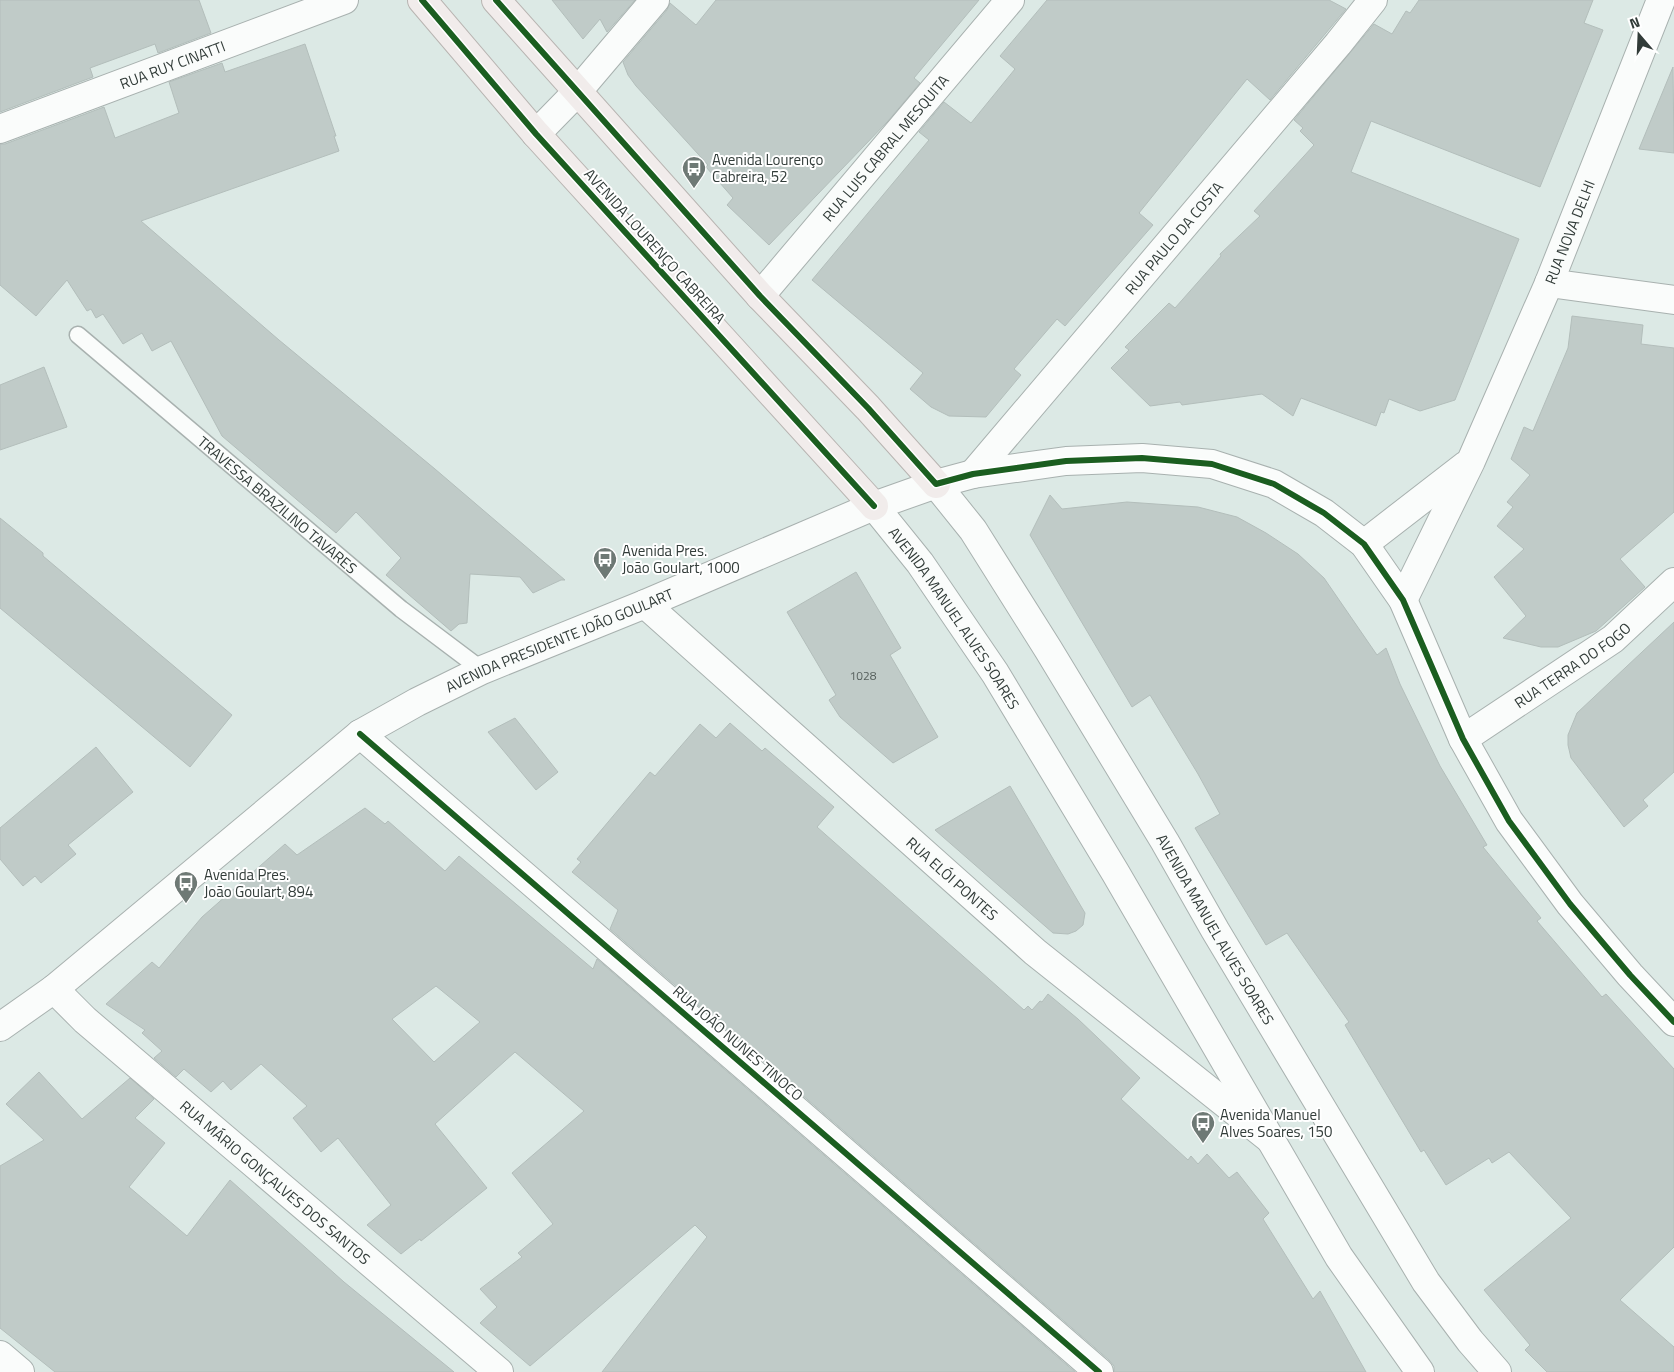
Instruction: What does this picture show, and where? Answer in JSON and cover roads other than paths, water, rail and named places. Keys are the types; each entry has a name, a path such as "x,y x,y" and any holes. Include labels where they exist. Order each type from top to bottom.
{"main road":[{"name":"AVENIDA LOURENÇO CABREIRA","path":"422,0 536,134 874,506"},
{"path":"496,0 760,296 868,408 936,484"}],"street":[{"name":"RUA RUY CINATTI","path":"0,129 344,0"},
{"path":"536,134 577,92 655,0"},
{"name":"RUA LUIS CABRAL MESQUITA","path":"760,296 1010,0"},
{"name":"RUA PAULO DA COSTA","path":"974,474 1338,44 1373,0"},
{"name":"RUA NOVA DELHI","path":"1403,600 1471,461 1548,283 1661,0"},
{"path":"1548,283 1674,300"},
{"name":"AVENIDA PRESIDENTE JOÃO GOULART","path":"0,1026 54,988 360,734 417,702 482,670 646,604 874,506 936,484 974,474 1066,461 1142,458 1212,464 1274,484 1324,513 1364,544 1403,600 1463,739 1509,820 1570,904 1630,975 1674,1022"},
{"name":"RUA NOVA DELHI","path":"1364,544 1471,461"},
{"name":"AVENIDA MANUEL ALVES SOARES","path":"936,484 973,530 1048,650 1165,842 1215,930 1426,1282 1470,1341 1497,1372"},
{"name":"AVENIDA MANUEL ALVES SOARES","path":"874,506 920,563 995,673 1115,872 1339,1257 1420,1372"},
{"name":"RUA TERRA DO FOGO","path":"1463,739 1613,638 1674,582"},
{"name":"RUA ELÓI PONTES","path":"646,604 1035,952 1271,1140"},
{"name":"RUA JOÃO NUNES TINOCO","path":"360,734 1100,1372"},
{"name":"RUA MÁRIO GONÇALVES DOS SANTOS","path":"54,988 92,1027 499,1372"},
{"path":"0,1355 20,1372"}],"lane":[{"name":"TRAVESSA BRAZILINO TAVARES","path":"78,335 400,609 482,670"}],"place":[{"name":"Avenida Lourenço Cabreira, 52","path":"694,189"},
{"name":"Avenida Pres. João Goulart, 1000","path":"605,580"},
{"name":"Avenida Pres. João Goulart, 894","path":"186,904"},
{"name":"Avenida Manuel Alves Soares, 150","path":"1203,1144"}]}
